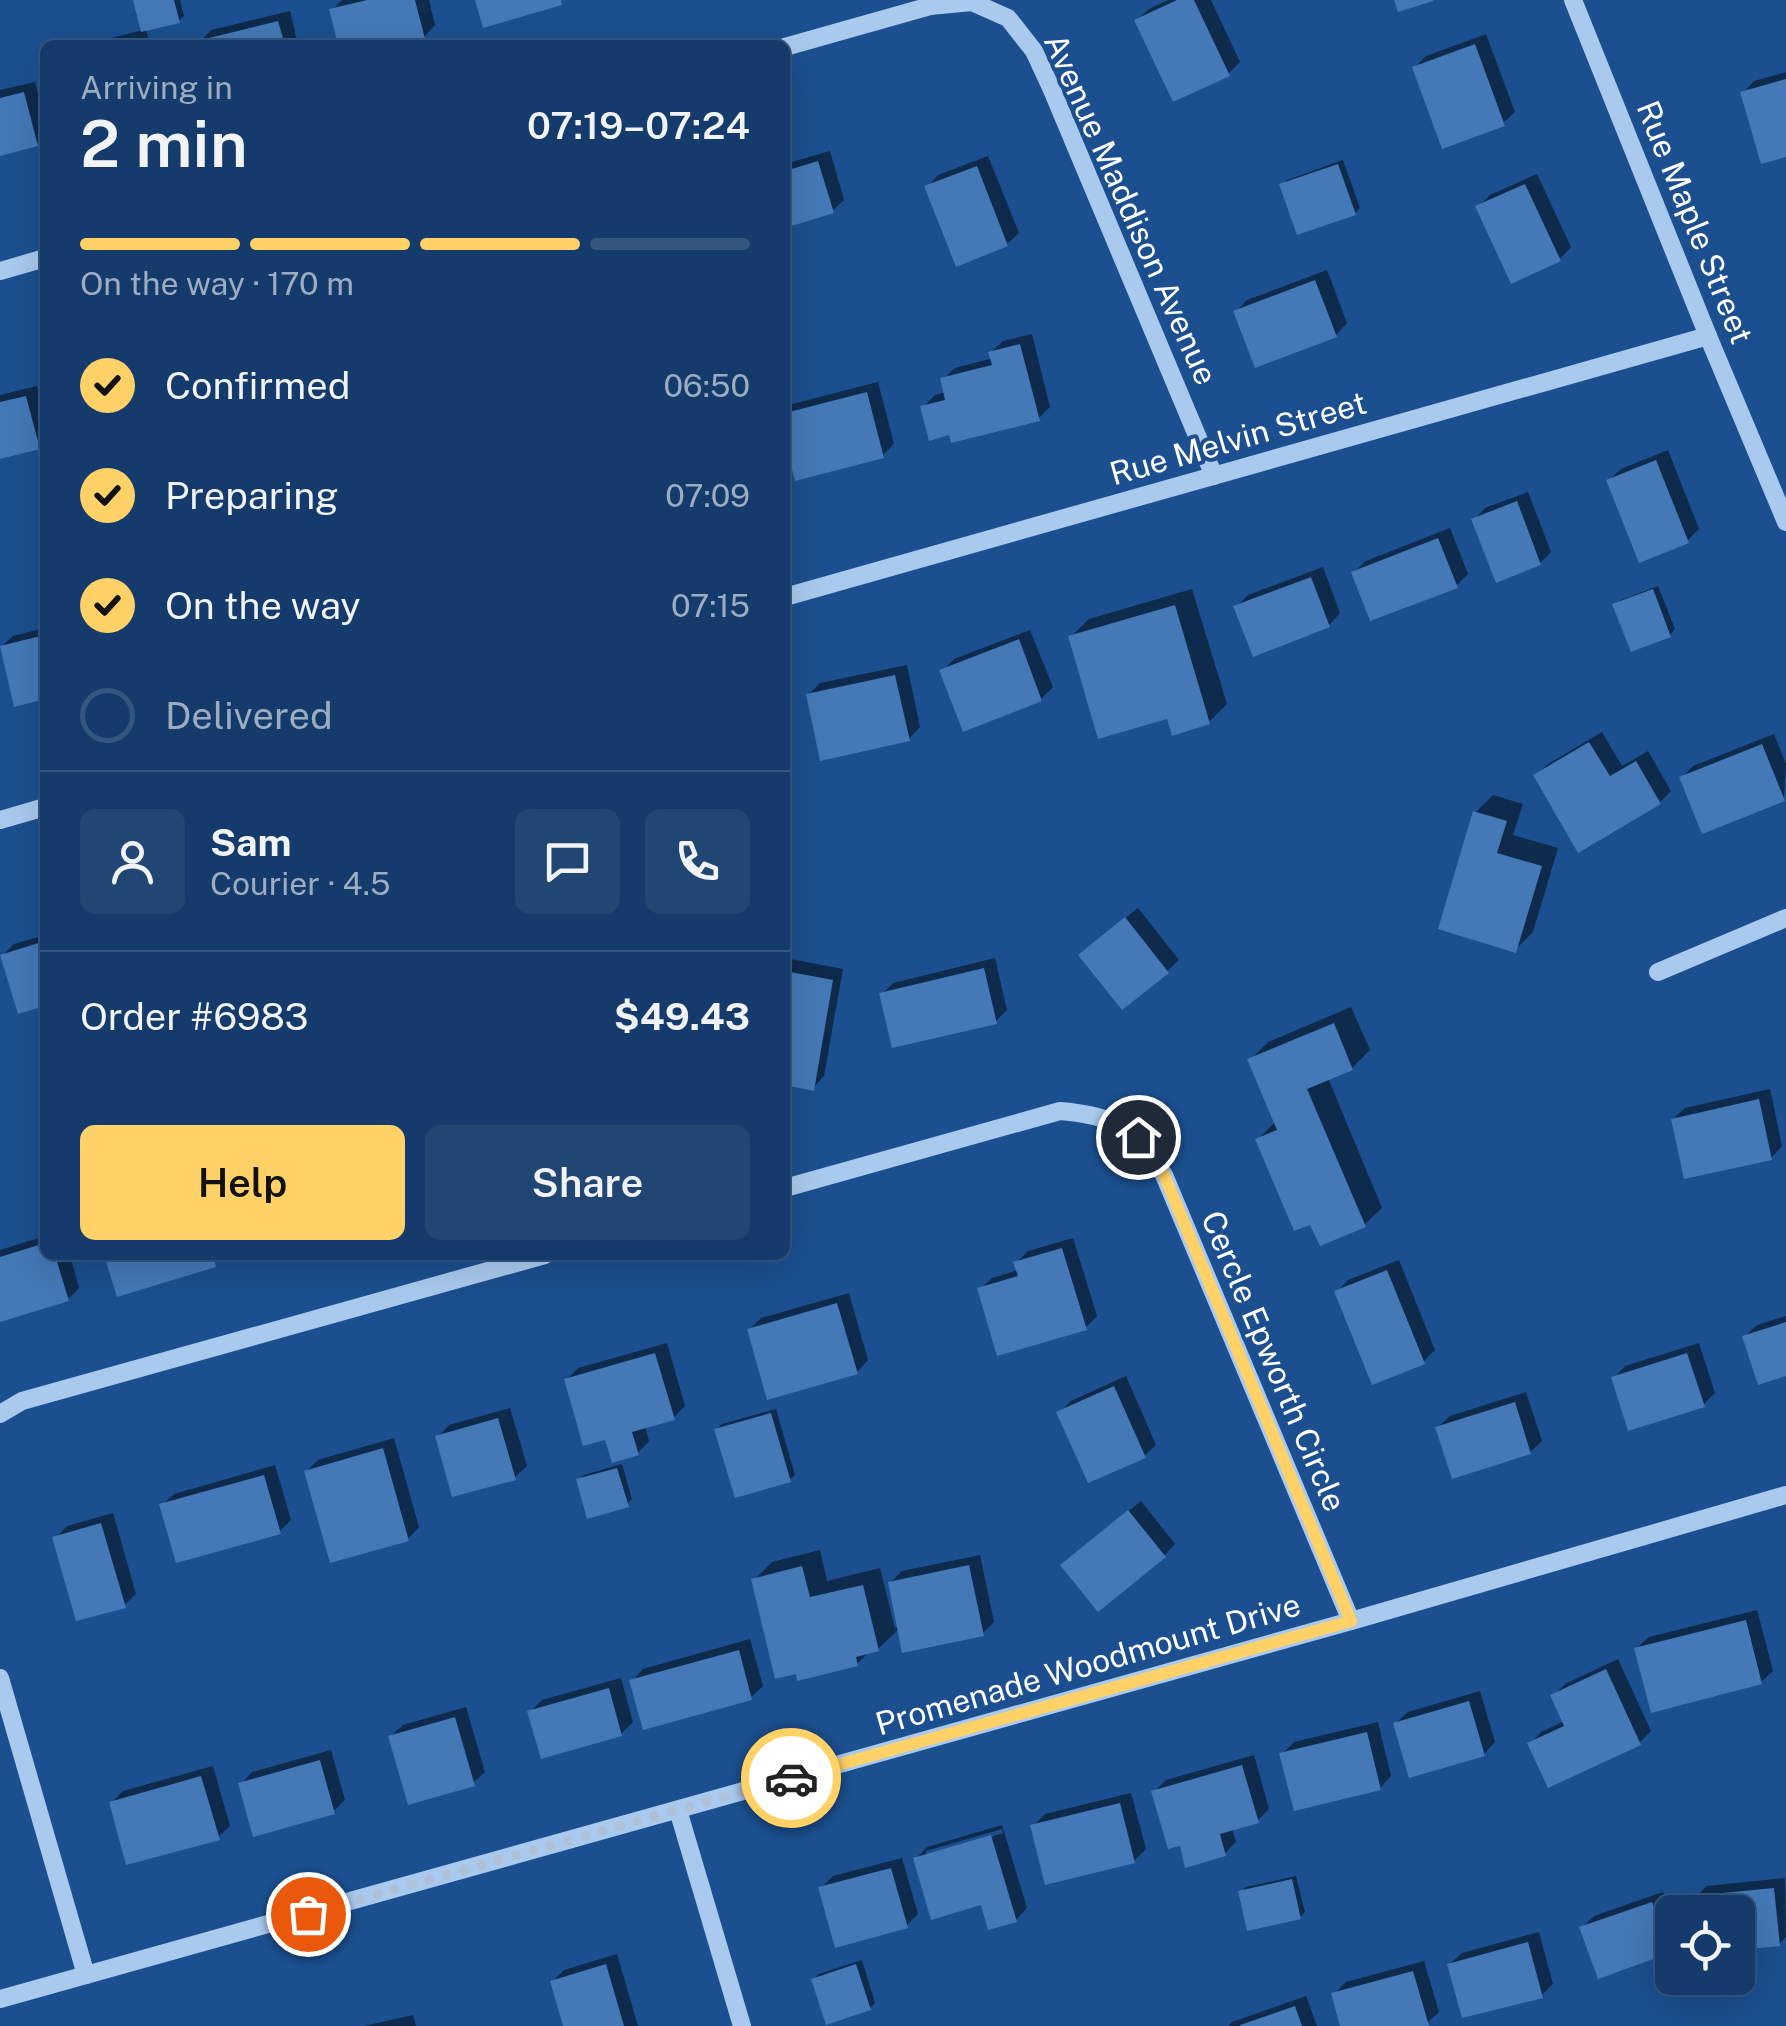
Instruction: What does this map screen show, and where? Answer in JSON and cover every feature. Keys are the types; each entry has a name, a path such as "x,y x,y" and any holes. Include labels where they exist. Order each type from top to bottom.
{"street":[{"name":"Rue Maple Street","path":"1573,0 1786,522"},
{"name":"Avenue Maddison Avenue","path":"790,46 930,6 972,2 1008,18 1034,51 1052,90 1214,476"},
{"path":"0,271 40,259"},
{"name":"Rue Melvin Street","path":"790,596 1708,336"},
{"path":"0,820 40,808"},
{"path":"1658,972 1786,918"},
{"name":"Cercle Epworth Circle","path":"790,1187 1060,1111 1097,1114 1138,1137 1164,1175 1351,1621"},
{"path":"0,1414 22,1401 527,1260"},
{"name":"Promenade Woodmount Drive","path":"0,2000 1786,1495"},
{"path":"0,1678 86,1976"},
{"path":"678,1810 742,2026"}],"building":[{"path":"133,0 174,0 180,23 141,32"},
{"path":"367,0 415,0 425,39 337,40 329,9"},
{"path":"475,0 561,0 562,5 483,28"},
{"path":"1177,0 1194,0 1230,76 1173,102 1134,20"},
{"path":"1394,0 1433,0 1433,1 1398,12"},
{"path":"278,21 284,40 201,40"},
{"path":"1475,44 1505,126 1442,149 1412,67"},
{"path":"1786,79 1786,157 1761,164 1740,92"},
{"path":"24,92 38,146 0,156 0,98"},
{"path":"818,161 834,213 790,226 790,169"},
{"path":"1338,164 1356,215 1297,235 1279,184"},
{"path":"977,166 1008,246 956,267 924,186"},
{"path":"1525,184 1561,261 1511,284 1475,206"},
{"path":"1315,280 1337,337 1255,368 1233,311"},
{"path":"1020,344 1040,421 951,443 949,435 929,441 920,406 945,400 940,378 992,365 988,352"},
{"path":"867,392 884,458 795,481 790,462 790,412"},
{"path":"26,396 40,449 0,459 0,402"},
{"path":"1656,460 1689,543 1639,563 1606,480"},
{"path":"1517,501 1541,565 1496,583 1471,519"},
{"path":"1438,538 1458,588 1370,621 1351,572"},
{"path":"1311,577 1330,627 1253,657 1233,606"},
{"path":"1653,589 1671,637 1631,652 1612,604"},
{"path":"1175,605 1210,724 1172,736 1167,719 1098,739 1068,636"},
{"path":"40,636 40,700 14,707 0,646"},
{"path":"1019,639 1042,701 963,732 939,670"},
{"path":"895,675 910,741 820,761 806,694"},
{"path":"1589,742 1610,776 1636,761 1661,804 1578,853 1533,775"},
{"path":"1762,744 1785,801 1702,834 1679,777"},
{"path":"1473,811 1507,821 1497,853 1542,866 1516,953 1438,929"},
{"path":"1125,917 1169,973 1122,1010 1078,955"},
{"path":"40,943 40,1007 18,1014 0,955"},
{"path":"984,968 997,1024 892,1048 879,993"},
{"path":"790,972 833,980 814,1091 790,1086"},
{"path":"1334,1023 1353,1070 1307,1089 1366,1227 1320,1246 1310,1225 1294,1231 1255,1139 1277,1130 1247,1059"},
{"path":"1759,1099 1772,1160 1684,1179 1671,1119"},
{"path":"40,1245 40,1260 57,1260 69,1301 0,1322 0,1257"},
{"path":"1062,1248 1087,1330 997,1356 977,1288 1018,1276 1013,1262"},
{"path":"106,1260 214,1260 216,1267 117,1297"},
{"path":"1387,1270 1425,1364 1372,1385 1334,1291"},
{"path":"837,1303 858,1374 767,1400 747,1329"},
{"path":"1786,1322 1786,1376 1758,1385 1742,1336"},
{"path":"655,1353 675,1420 632,1432 639,1455 612,1463 605,1440 583,1446 564,1379"},
{"path":"1687,1353 1705,1407 1628,1431 1611,1377"},
{"path":"1114,1386 1146,1458 1088,1483 1056,1412"},
{"path":"1515,1402 1531,1454 1452,1479 1435,1427"},
{"path":"771,1413 791,1482 735,1498 714,1429"},
{"path":"498,1418 516,1480 452,1497 435,1436"},
{"path":"383,1448 409,1541 330,1563 304,1471"},
{"path":"617,1468 629,1507 587,1519 576,1479"},
{"path":"264,1475 281,1534 176,1563 159,1504"},
{"path":"1128,1510 1166,1557 1098,1612 1060,1565"},
{"path":"101,1523 126,1608 76,1621 52,1537"},
{"path":"969,1565 984,1636 902,1653 888,1582"},
{"path":"802,1566 810,1597 863,1585 879,1651 856,1657 858,1666 797,1681 796,1674 775,1679 751,1579"},
{"path":"1746,1620 1762,1684 1651,1713 1634,1648"},
{"path":"739,1650 752,1700 643,1730 629,1680"},
{"path":"1606,1669 1641,1745 1548,1788 1527,1743 1564,1726 1550,1695"},
{"path":"609,1688 622,1736 541,1759 527,1711"},
{"path":"1469,1701 1485,1756 1409,1778 1393,1723"},
{"path":"455,1717 475,1786 408,1805 388,1736"},
{"path":"1367,1732 1381,1790 1294,1811 1279,1753"},
{"path":"320,1760 335,1814 253,1837 238,1783"},
{"path":"1242,1765 1259,1823 1220,1834 1226,1856 1185,1868 1180,1846 1168,1849 1151,1791"},
{"path":"201,1776 220,1840 126,1865 109,1802"},
{"path":"1120,1803 1135,1863 1045,1885 1030,1825"},
{"path":"991,1835 1017,1922 988,1930 981,1905 931,1920 913,1858"},
{"path":"891,1868 908,1928 835,1948 818,1887"},
{"path":"1292,1879 1301,1919 1247,1931 1238,1891"},
{"path":"1774,1888 1780,1946 1755,1948 1755,1895 1702,1895"},
{"path":"1652,1902 1655,1958 1598,1979 1579,1927"},
{"path":"1528,1942 1543,1998 1462,2018 1447,1964"},
{"path":"606,1964 624,2026 563,2026 550,1981"},
{"path":"856,1964 871,2010 826,2025 811,1979"},
{"path":"1413,1971 1429,2026 1340,2026 1331,1993"},
{"path":"1295,2006 1302,2026 1240,2026 1240,2025"}],"way so far":[{"path":"308,1914 791,1778"}],"route":[{"path":"791,1778 1351,1621 1164,1175 1138,1137"}]}
